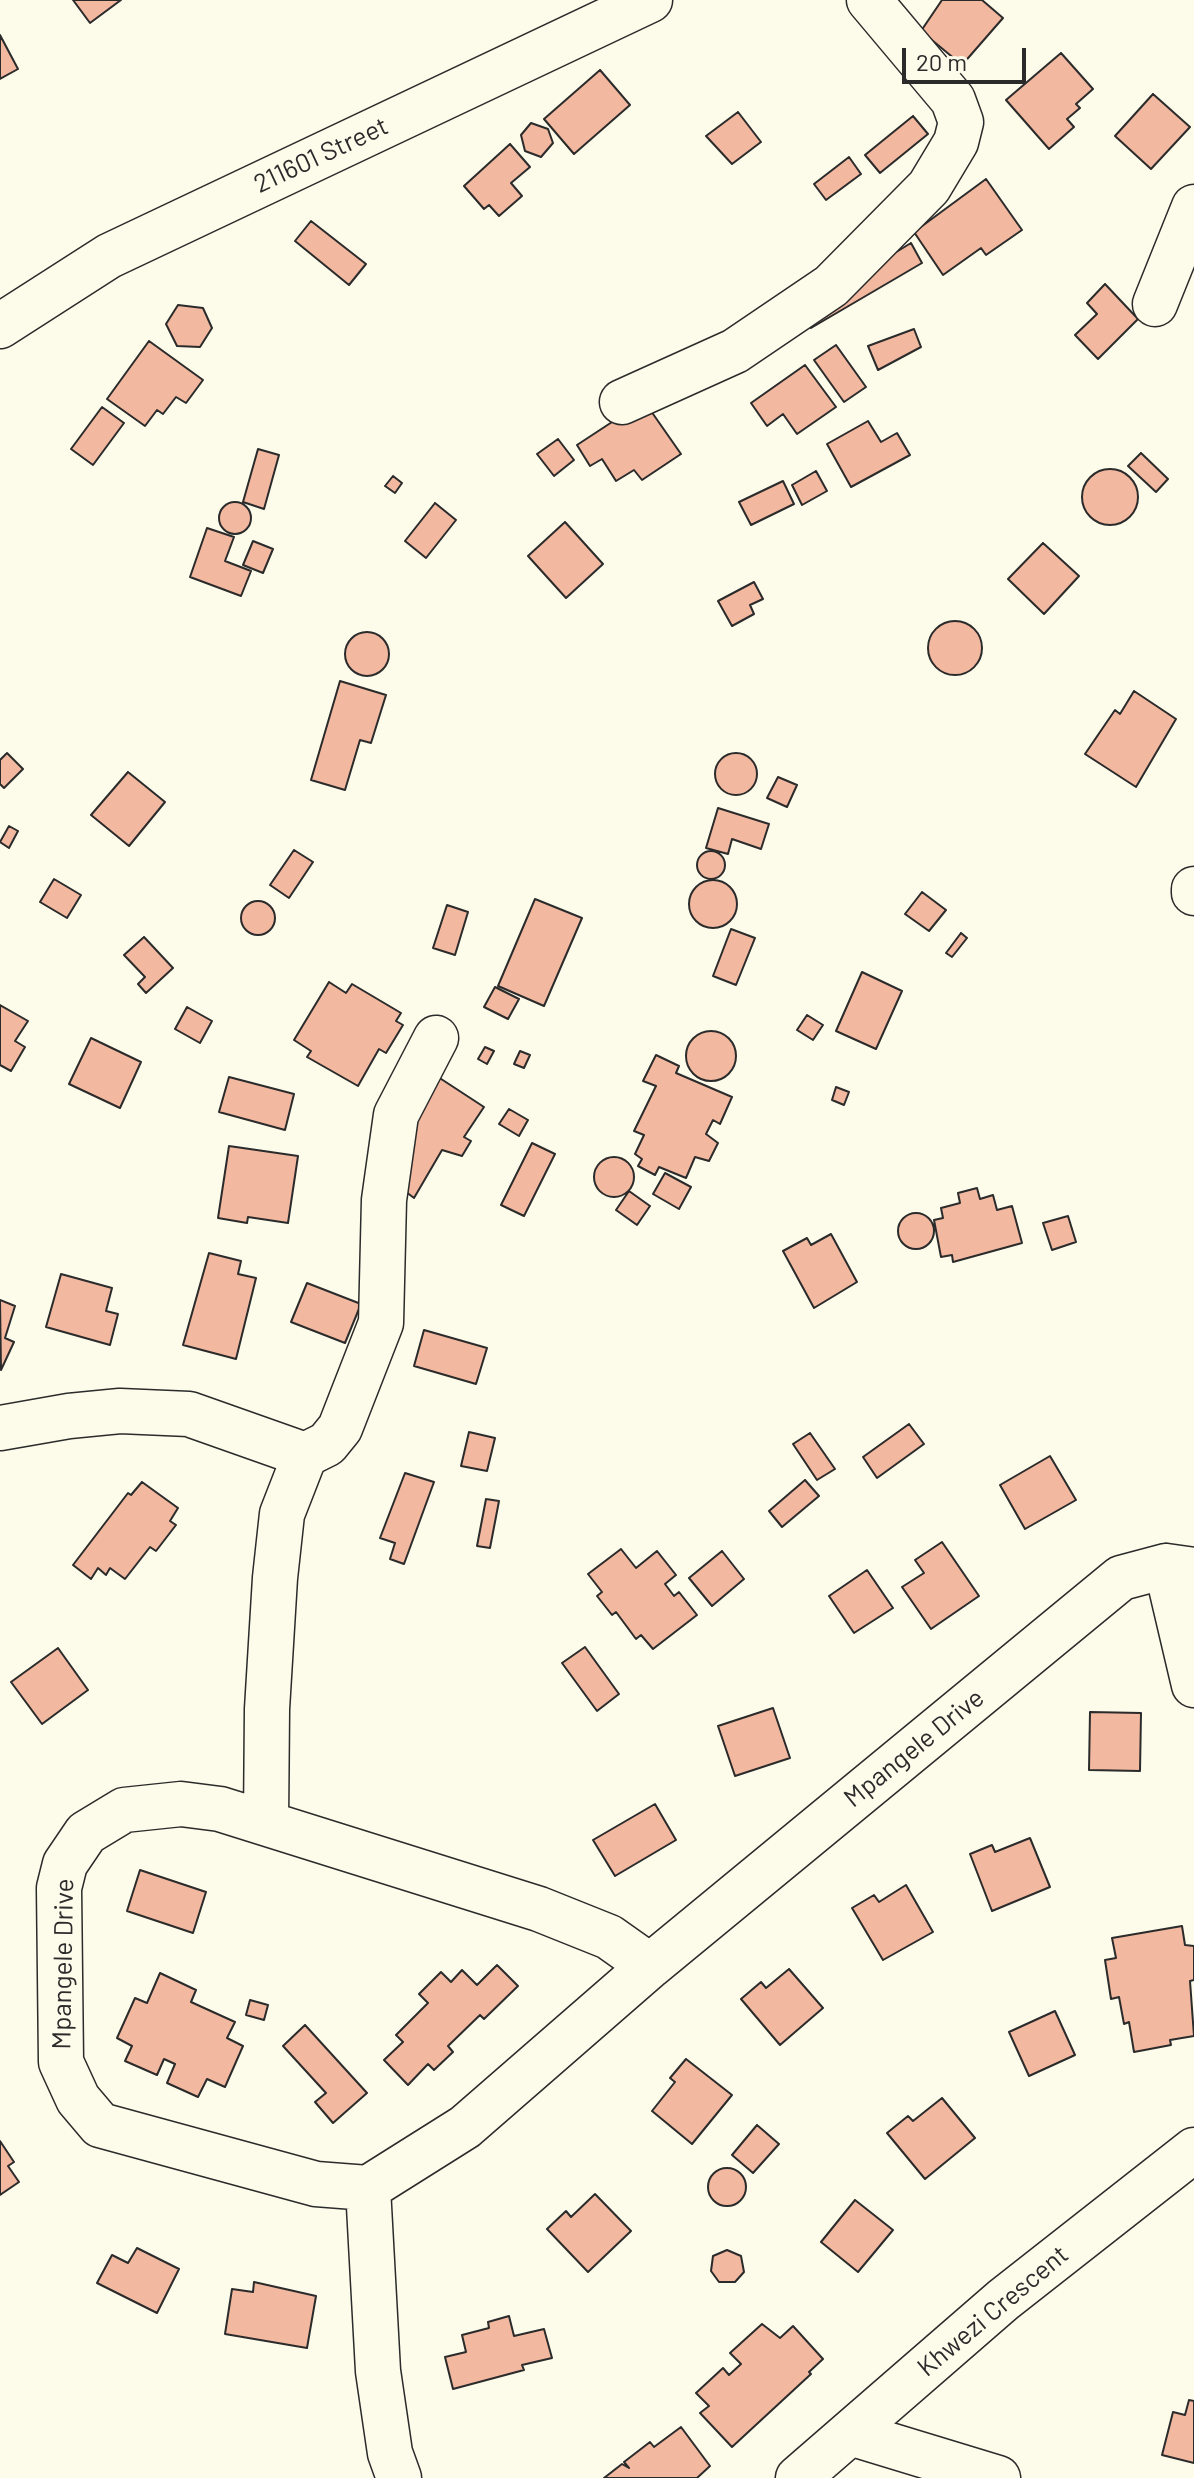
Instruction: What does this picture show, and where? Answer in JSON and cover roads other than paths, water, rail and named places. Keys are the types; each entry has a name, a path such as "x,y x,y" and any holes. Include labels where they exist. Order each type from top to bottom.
{"street":[{"path":"560,41 595,0"},
{"name":"211601 Street","path":"0,326 109,256 650,0"},
{"path":"622,402 735,351 775,328 831,286 929,187 956,142 961,122 958,111 869,0"},
{"path":"1155,304 1194,207"},
{"path":"266,1823 267,1709 282,1514 305,1455 327,1444 340,1428 381,1323 384,1200 396,1115 436,1038"},
{"path":"0,1428 120,1411 189,1414 305,1455"},
{"path":"1180,1568 1194,1685"},
{"name":"Mpangele Drive","path":"650,1966 609,1937 539,1909 220,1809 181,1804 124,1810 86,1833 65,1864 59,1888 61,2062 78,2099 100,2125 316,2184 368,2188 465,2127 650,1966 1121,1578 1180,1568"},
{"name":"Khwezi Crescent","path":"798,2478 1003,2300 1194,2150"},
{"path":"368,2188 378,2371 390,2453 399,2478"},
{"path":"850,2433 998,2478"}]}
